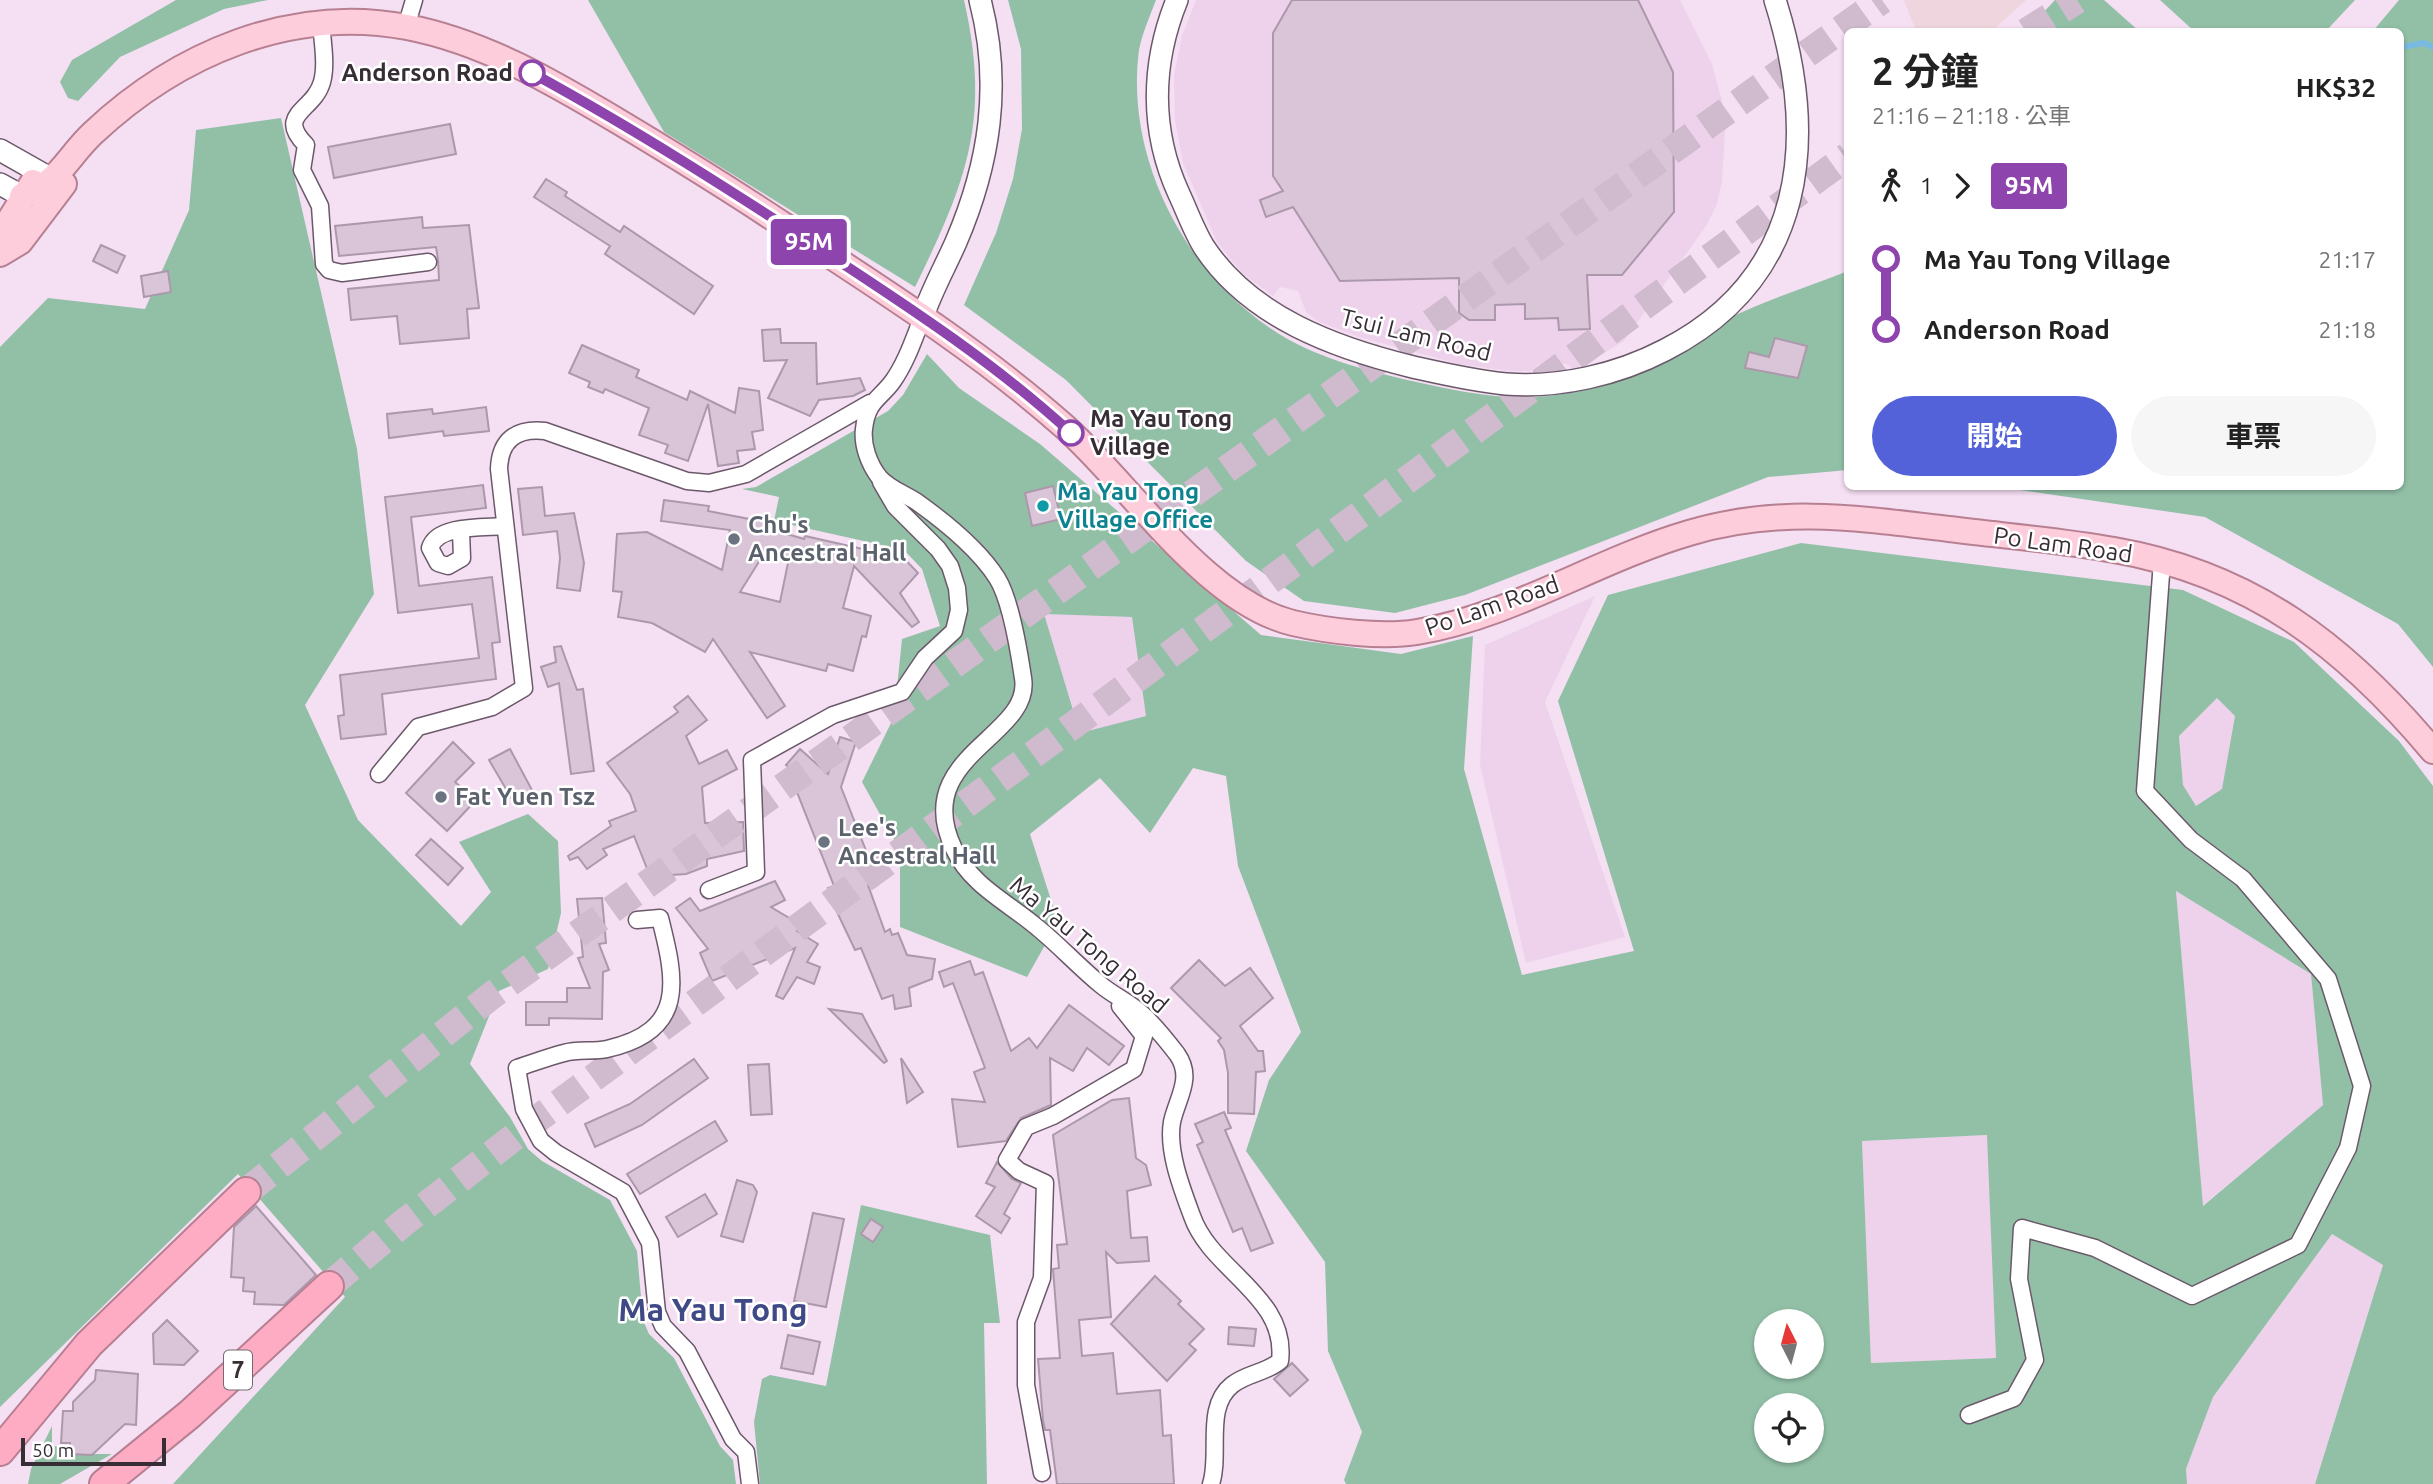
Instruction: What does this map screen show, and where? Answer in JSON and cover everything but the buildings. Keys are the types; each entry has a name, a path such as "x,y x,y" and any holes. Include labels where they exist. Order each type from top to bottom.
{"highway":[{"path":"0,1451 96,1337 246,1192"},
{"name":"7","path":"104,1484 190,1415 329,1286"}],"main road":[{"name":"Po Lam Road","path":"52,179 87,138 103,124 163,80 218,49 283,27 321,21 406,27 485,51 566,91 716,180 923,316 981,357 1063,425 1214,579 1249,605 1289,622 1352,631 1412,633 1477,615 1685,534 1782,515 1870,520 2113,550 2162,561 2241,589 2328,643 2366,676 2433,751"},
{"path":"0,249 8,188 52,179"},
{"path":"0,254 20,242 52,179"}],"street":[{"path":"406,27 414,0"},
{"path":"379,774 418,727 492,706 524,688 499,456 504,443 515,434 528,429 545,431 687,481 709,483 746,474 870,403 892,382 908,356 966,216 986,151 993,85 991,52 980,0"},
{"name":"Tsui Lam Road","path":"1177,0 1166,30 1157,74 1161,143 1167,168 1204,247 1236,284 1277,316 1316,337 1396,363 1456,377 1507,384 1554,383 1641,363 1698,331 1729,307 1758,275 1777,238 1791,194 1798,145 1793,66 1775,0"},
{"path":"321,21 324,72 321,85 296,116 293,125 295,134 306,145 302,170 320,205 324,264 329,270 342,273 428,262"},
{"path":"0,150 52,179"},
{"name":"Ma Yau Tong Road","path":"870,403 864,429 864,448 879,478 955,532 997,579 1004,593 1024,679 1022,700 1016,710 967,757 954,775 947,796 945,822 953,848 965,868 983,888 1037,927 1102,986 1142,1013 1180,1057 1185,1081 1171,1134 1193,1218 1203,1241 1218,1260 1260,1297 1282,1350 1280,1361 1270,1369 1243,1377 1228,1387 1219,1403 1216,1469 1211,1484"},
{"path":"709,890 756,872 752,760 833,715 902,692 925,659 954,631 959,610 957,588 950,566 939,549 895,506 879,478"},
{"path":"461,531 505,526"},
{"path":"1969,1415 2014,1398 2035,1360 2019,1279 2022,1228 2095,1248 2192,1296 2298,1244 2348,1148 2362,1086 2328,979 2243,879 2191,839 2145,791 2162,561"},
{"path":"637,920 660,918 670,958 673,991 669,1007 661,1021 651,1032 621,1046 566,1052 517,1068 524,1109 541,1141 556,1153 623,1192 650,1243 660,1319 674,1340 687,1350 733,1438 746,1452 750,1484"},
{"path":"1042,1473 1026,1385 1026,1322 1042,1278 1045,1184 1019,1171 1007,1160 1026,1127 1134,1069 1144,1036 1102,986"}],"shaded area":[{"path":"1196,0 1680,0 1712,64 1726,116 1722,181 1717,204 1706,226 1624,341 1574,371 1567,364 1540,364 1530,371 1509,371 1459,364 1359,337 1319,322 1306,312 1298,291 1280,287 1273,296 1242,273 1217,242 1183,163 1175,120 1174,75 1182,36"},
{"path":"1904,0 2026,0 1995,28 1915,28"},
{"path":"1595,596 1545,702 1625,937 1526,963 1480,765 1485,645"},
{"path":"1043,614 1132,617 1146,716 1081,734"},
{"path":"2217,697 2235,715 2222,790 2196,807 2183,785 2179,736"},
{"path":"2176,890 2311,974 2323,1105 2202,1206"},
{"path":"1988,1135 1996,1358 1871,1363 1862,1141"},
{"path":"2332,1234 2383,1264 2315,1484 2187,1484 2186,1469 2213,1397"}],"green space":[{"path":"176,0 268,0 224,9 120,57 78,101 68,98 60,82 72,60"},
{"path":"588,0 964,0 972,42 975,80 969,148 948,214 915,287 664,132"},
{"path":"1008,0 1156,0 1139,50 1137,90 1141,130 1151,169 1167,207 1187,242 1211,275 1239,303 1270,328 1321,355 1375,372 1480,394 1531,397 1566,394 1618,381 1652,368 1682,351 1725,320 1844,272 1844,470 1768,477 1465,595 1395,613 1304,601 1246,561 1066,380 964,305 996,233 1013,179 1022,129 1021,49"},
{"path":"2055,0 2104,0 2136,28 2029,28"},
{"path":"2160,0 2355,0 2329,28 2191,28"},
{"path":"2399,0 2433,0 2433,667 2398,624 2205,517 2020,490 2404,490 2404,28 2376,28"},
{"path":"281,118 357,449 374,594 305,705 358,820 461,926 491,892 459,842 528,814 558,841 561,913 548,969 499,991 470,1064 510,1117 528,1149 542,1161 610,1200 637,1251 643,1320 649,1334 674,1358 720,1446 733,1460 736,1484 173,1484 345,1297 238,1174 0,1407 0,347 48,298 145,309 189,210 196,130"},
{"path":"927,354 959,388 1040,444 1261,635 1401,654 1473,636 1464,769 1522,975 1634,951 1558,701 1608,595 1801,543 2183,590 2294,642 2399,741 2433,786 2433,1484 2315,1484 2383,1265 2332,1234 2213,1397 2186,1469 2187,1484 1346,1484 1344,1480 1362,1432 1328,1351 1325,1262 1246,1151 1269,1080 1301,1032 1238,866 1226,776 1193,768 1150,833 1100,778 1030,834 1058,922 1027,977 900,927 900,850 862,782 894,717 902,639 940,626 922,569 904,550 774,521 779,497 742,489 756,487 888,411 903,395","holes":["1053,486 1032,525 1025,493","1044,614 1132,617 1146,716 1080,733","2217,698 2235,716 2222,789 2196,806 2183,785 2179,736","2176,891 2311,974 2323,1105 2203,1206","1987,1135 1996,1358 1871,1363 1862,1141"]},
{"path":"861,1205 990,1235 1000,1323 984,1323 987,1484 760,1484 754,1422 762,1379 770,1375 826,1386"},
{"path":"52,1426 52,1446 70,1447 70,1454 112,1454 60,1484 28,1484 31,1469"}],"waterway":[{"path":"2404,46 2424,43 2433,47"}],"tunnel":[{"path":"246,1192 491,996 1882,0"},
{"path":"2032,28 2077,0"},
{"path":"329,1286 402,1224 536,1120 1844,159"}],"bus line":[{"name":"95M","path":"532,73 716,180 923,316 981,357 1071,433"}],"place":[{"name":"Anderson Road","path":"532,73"},
{"name":"Ma Yau Tong Village","path":"1071,433"},
{"name":"Ma Yau Tong Village Office","path":"1043,506"},
{"name":"Chu's Ancestral Hall","path":"734,539"},
{"name":"Fat Yuen Tsz","path":"441,797"},
{"name":"Lee's Ancestral Hall","path":"824,842"}],"district":[{"name":"Ma Yau Tong","path":"713,1310"}]}
